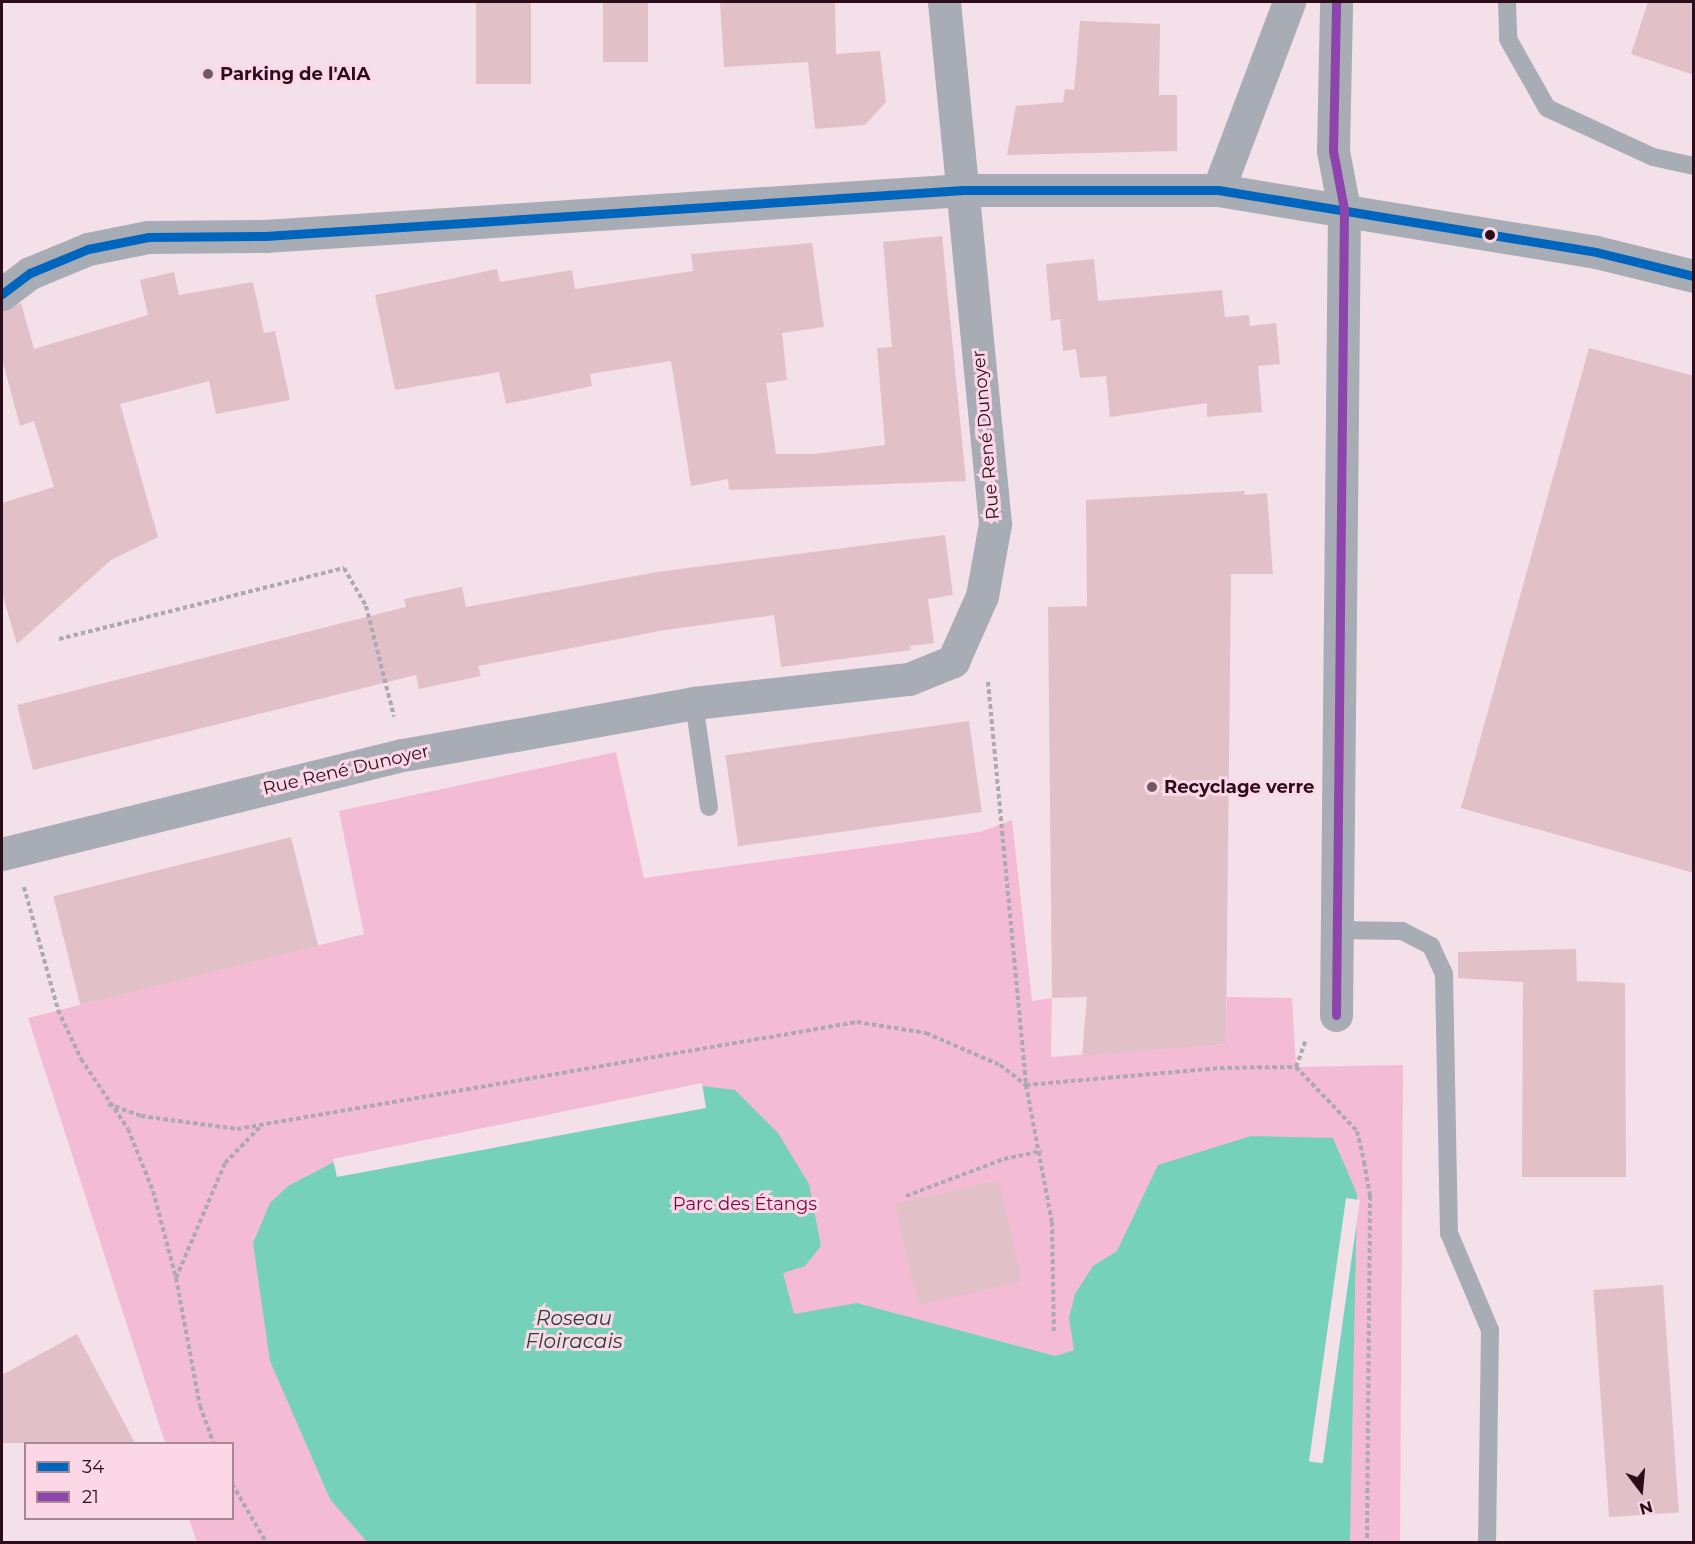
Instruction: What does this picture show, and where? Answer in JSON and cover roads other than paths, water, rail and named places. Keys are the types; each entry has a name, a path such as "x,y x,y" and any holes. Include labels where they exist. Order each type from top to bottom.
{"street":[{"name":"Rue René Dunoyer","path":"8,853 404,755 694,704 909,679 953,661 982,596 995,524 944,2"},
{"path":"1218,190 1289,2"},
{"path":"1336,2 1333,151 1344,209 1336,1015"},
{"path":"2,294 30,273 88,249 148,237 265,236 963,190 1218,190 1596,252 1694,276"}],"lane":[{"path":"1507,2 1508,39 1547,108 1653,157 1694,166"},
{"path":"694,704 709,807"},
{"path":"1336,930 1402,931 1431,946 1444,974 1449,1233 1490,1330 1487,1542"}],"water":[{"name":"Roseau Floiracais","path":"702,1086 735,1090 778,1133 809,1184 821,1246 805,1266 783,1273 794,1314 857,1303 1055,1356 1074,1350 1069,1318 1075,1294 1093,1266 1117,1251 1158,1165 1251,1136 1333,1138 1357,1194 1350,1542 367,1542 330,1499 270,1361 253,1243 270,1203 288,1186 334,1162"}],"place":[{"name":"Parking de l'AIA","path":"208,74"},
{"name":"Recyclage verre","path":"1152,787"}],"park label":[{"name":"Parc des Étangs","path":"745,1204"}]}
